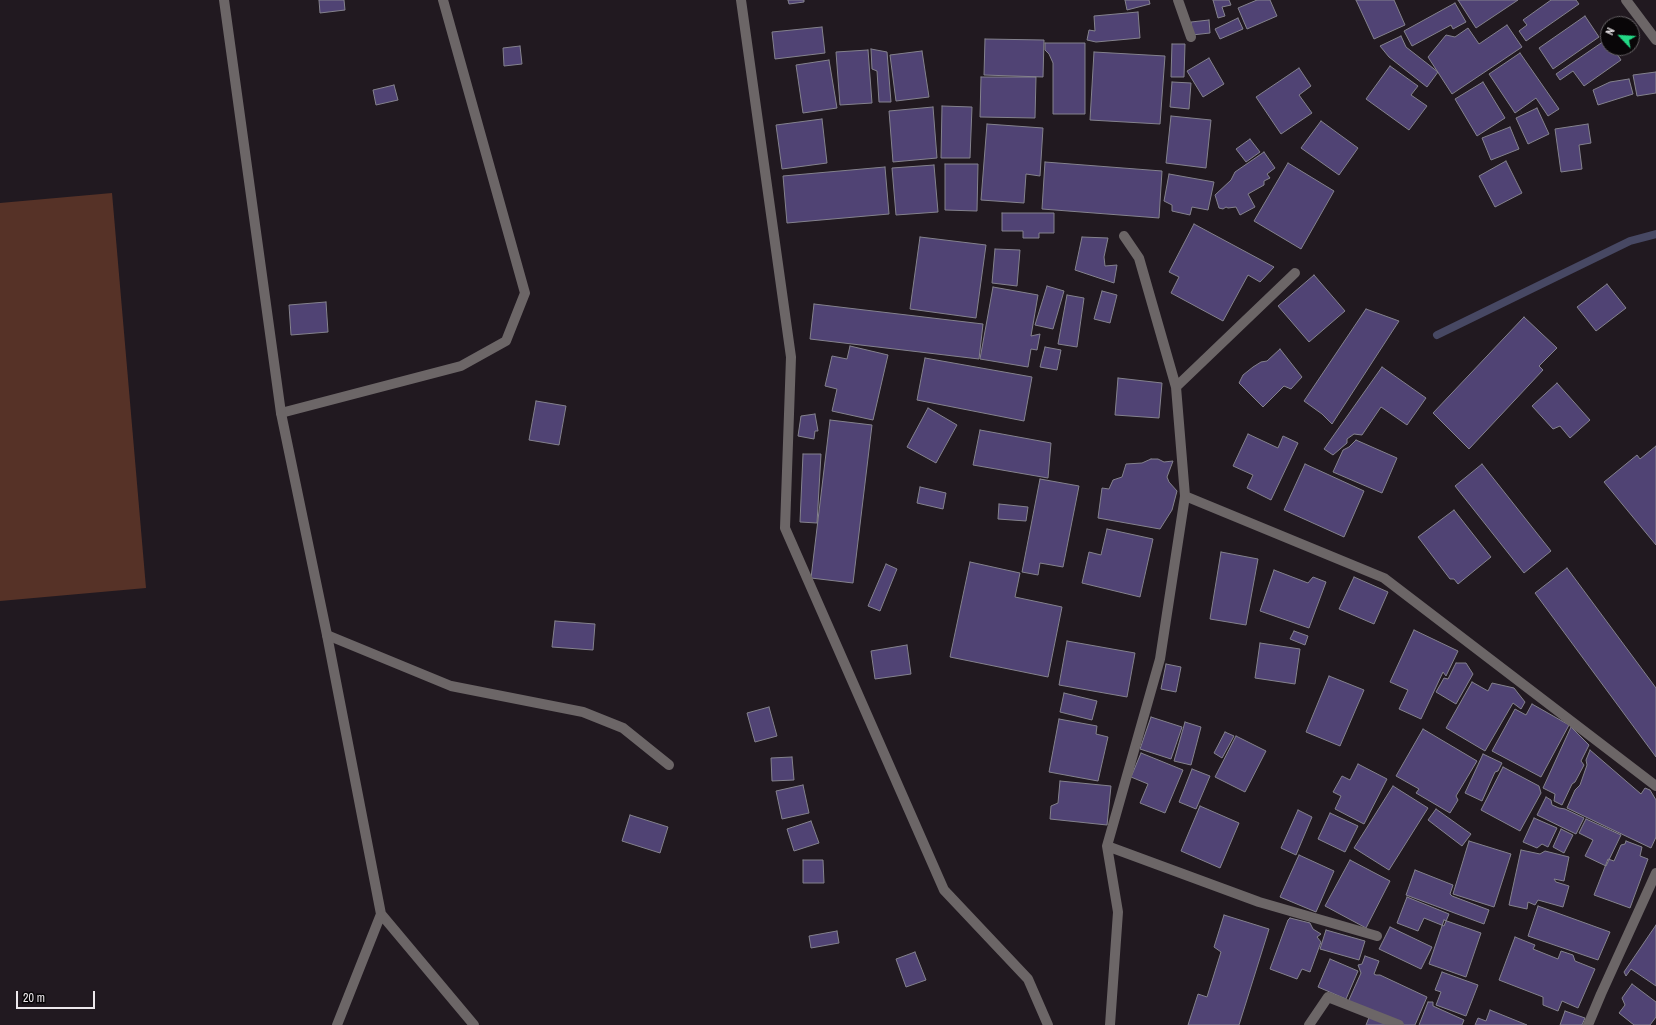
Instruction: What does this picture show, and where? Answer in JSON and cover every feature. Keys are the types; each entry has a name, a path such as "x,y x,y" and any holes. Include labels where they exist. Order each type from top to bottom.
{"street":[{"path":"224,0 281,413 327,635 381,914 474,1025"},
{"path":"281,413 461,366 506,341 525,293 443,0"},
{"path":"741,0 792,357 785,528 944,890 1028,979 1048,1025"},
{"path":"1178,0 1191,37"},
{"path":"1626,0 1656,40"},
{"path":"1110,1025 1118,912 1107,846 1160,659 1185,496 1176,387 1139,258 1124,236"},
{"path":"1176,387 1295,272"},
{"path":"1185,496 1384,578 1656,786"},
{"path":"327,635 451,686 583,712 623,728 669,765"},
{"path":"1107,846 1259,902 1377,936"},
{"path":"1588,1025 1656,873"},
{"path":"337,1025 381,914"},
{"path":"1309,1025 1328,997 1399,1025"}],"shaded area":[{"path":"112,193 146,588 0,601 0,203"}],"building":[{"path":"319,0 344,0 345,10 320,13"},
{"path":"788,0 804,0 804,2 789,4"},
{"path":"1125,0 1149,0 1150,4 1127,10"},
{"path":"1213,0 1229,0 1231,5 1222,7 1225,16 1218,18"},
{"path":"1257,0 1270,0 1277,16 1247,29 1238,8"},
{"path":"1356,0 1394,0 1405,25 1374,39"},
{"path":"1458,0 1518,0 1476,28"},
{"path":"1551,0 1576,0 1579,4 1526,41 1519,31 1527,25 1523,20"},
{"path":"1455,3 1466,22 1453,29 1451,25 1412,46 1404,31"},
{"path":"1138,12 1140,38 1096,42 1087,40 1089,30 1095,31 1094,16"},
{"path":"1585,16 1599,37 1553,69 1539,48"},
{"path":"1238,18 1243,29 1220,39 1215,29"},
{"path":"1209,20 1210,33 1192,35 1191,22"},
{"path":"1507,25 1522,47 1452,94 1428,57 1446,35 1455,37 1468,28 1479,44"},
{"path":"822,27 825,53 775,59 772,32"},
{"path":"1401,36 1406,47 1438,72 1427,87 1389,57 1380,46"},
{"path":"985,39 1044,40 1043,77 984,75"},
{"path":"1045,43 1085,43 1085,114 1053,114 1053,63 1049,54 1045,50"},
{"path":"1172,44 1185,44 1184,77 1171,77"},
{"path":"1600,44 1600,56 1618,56 1621,60 1584,86 1573,71 1560,80 1556,74"},
{"path":"520,46 522,64 504,66 503,48"},
{"path":"871,49 887,52 891,102 879,102 877,71 872,69"},
{"path":"868,50 872,103 840,105 836,52"},
{"path":"922,51 929,97 896,101 890,55"},
{"path":"1094,52 1165,56 1160,124 1090,120"},
{"path":"1520,53 1559,109 1548,116 1536,98 1515,113 1489,74"},
{"path":"1209,58 1224,84 1203,97 1187,71"},
{"path":"829,60 837,108 803,113 796,65"},
{"path":"1390,66 1418,86 1411,95 1427,106 1409,130 1366,99"},
{"path":"1299,68 1311,86 1299,95 1312,113 1281,134 1256,97"},
{"path":"1656,72 1656,93 1637,96 1633,75"},
{"path":"981,77 1036,77 1035,118 980,117"},
{"path":"1629,79 1633,94 1598,105 1593,90 1610,82"},
{"path":"1172,82 1191,83 1189,109 1170,107"},
{"path":"1483,82 1505,118 1477,136 1455,99"},
{"path":"394,85 398,100 376,105 373,90"},
{"path":"942,106 972,107 970,158 941,158"},
{"path":"933,107 937,158 893,162 889,111"},
{"path":"1537,108 1549,134 1528,144 1516,118"},
{"path":"1171,116 1211,120 1206,168 1166,163"},
{"path":"822,119 827,163 782,169 776,125"},
{"path":"1321,121 1358,148 1339,175 1301,148"},
{"path":"987,124 1043,128 1040,176 1026,174 1024,203 981,200"},
{"path":"1588,124 1591,143 1579,145 1582,169 1561,172 1555,129"},
{"path":"1510,127 1519,149 1491,160 1482,138"},
{"path":"1250,139 1260,152 1246,162 1236,149"},
{"path":"1264,152 1275,168 1267,174 1270,178 1264,181 1264,185 1248,194 1255,207 1240,215 1236,207 1226,207 1223,209 1219,208 1215,195 1231,180 1235,172"},
{"path":"1506,161 1522,193 1495,207 1479,176"},
{"path":"1045,162 1162,171 1159,218 1042,209"},
{"path":"1288,163 1334,191 1301,249 1254,221"},
{"path":"945,164 978,164 977,211 945,210"},
{"path":"934,165 938,212 896,215 892,168"},
{"path":"885,167 889,214 787,223 783,176"},
{"path":"1169,174 1214,182 1208,210 1192,207 1190,215 1172,211 1172,205 1164,201"},
{"path":"1002,213 1054,213 1054,233 1039,233 1039,238 1023,238 1023,231 1002,231"},
{"path":"1194,224 1274,267 1260,282 1248,275 1223,321 1171,293 1179,277 1169,272"},
{"path":"920,237 986,245 976,318 910,309"},
{"path":"1082,237 1108,238 1104,257 1105,266 1117,265 1114,283 1075,270"},
{"path":"995,249 1020,250 1017,286 992,283"},
{"path":"1314,275 1345,311 1309,342 1278,306"},
{"path":"1607,284 1626,308 1596,331 1577,307"},
{"path":"1047,286 1064,291 1053,329 1035,325"},
{"path":"993,287 1038,295 1031,336 1040,334 1037,350 1031,349 1028,367 980,359"},
{"path":"1102,291 1117,295 1110,323 1094,319"},
{"path":"1067,295 1084,298 1077,347 1058,344"},
{"path":"326,302 328,332 291,335 289,305"},
{"path":"814,304 983,324 979,359 810,339"},
{"path":"1366,309 1399,321 1332,424 1322,414 1304,401"},
{"path":"1524,317 1557,348 1539,366 1543,370 1469,449 1433,413"},
{"path":"850,346 888,355 873,420 832,411 837,389 825,386 832,356 847,359"},
{"path":"1045,347 1061,350 1057,370 1040,367"},
{"path":"1280,349 1302,377 1291,389 1284,386 1263,407 1239,383 1243,375 1261,362 1267,361"},
{"path":"925,358 1032,377 1024,421 917,400"},
{"path":"1382,367 1426,398 1407,425 1381,407 1362,435 1354,434 1347,439 1347,443 1333,455 1324,449"},
{"path":"1118,378 1162,383 1159,418 1115,415"},
{"path":"1557,383 1590,420 1570,438 1560,426 1553,429 1532,406"},
{"path":"536,401 566,406 559,445 529,440"},
{"path":"928,408 957,425 936,463 907,447"},
{"path":"815,414 818,431 815,431 814,439 798,436 801,416"},
{"path":"830,420 872,425 853,583 811,578"},
{"path":"980,430 1051,443 1048,478 973,465"},
{"path":"1248,434 1278,448 1283,436 1298,443 1271,500 1247,488 1253,475 1233,466"},
{"path":"1356,440 1397,458 1382,493 1333,472 1343,450 1349,447"},
{"path":"1656,446 1656,545 1604,482 1637,455 1640,459"},
{"path":"803,454 821,454 817,523 800,522"},
{"path":"1151,459 1158,459 1164,462 1173,461 1167,477 1169,482 1177,491 1172,510 1160,529 1098,518 1102,488 1109,489 1113,480 1122,477 1126,464 1142,463"},
{"path":"1305,464 1364,491 1344,537 1284,510"},
{"path":"1482,464 1551,551 1524,573 1455,486"},
{"path":"1040,479 1079,486 1063,567 1040,563 1038,575 1022,572"},
{"path":"920,487 946,493 943,509 917,503"},
{"path":"999,504 1028,507 1026,521 998,519"},
{"path":"1454,510 1491,557 1458,584 1454,579 1450,579 1418,537"},
{"path":"1107,529 1153,539 1140,597 1082,583 1089,552 1101,555"},
{"path":"1221,552 1258,559 1246,625 1210,619"},
{"path":"970,562 1020,573 1015,597 1062,607 1048,677 950,657"},
{"path":"886,564 897,569 880,611 868,606"},
{"path":"1567,568 1656,688 1656,757 1535,593"},
{"path":"1274,570 1308,583 1313,577 1326,582 1309,628 1260,611"},
{"path":"1354,577 1388,592 1374,624 1339,609"},
{"path":"555,621 595,624 593,650 552,647"},
{"path":"1414,630 1458,651 1446,676 1443,672 1421,719 1399,709 1408,690 1390,682"},
{"path":"1294,631 1308,636 1305,645 1290,639"},
{"path":"1067,641 1135,653 1127,697 1059,685"},
{"path":"1260,643 1300,649 1295,684 1255,678"},
{"path":"907,645 911,674 875,679 871,651"},
{"path":"1456,663 1466,663 1473,674 1456,704 1436,692 1444,678 1448,679"},
{"path":"1166,664 1181,667 1176,692 1161,689"},
{"path":"1329,676 1364,690 1340,746 1306,732"},
{"path":"1472,682 1488,691 1492,683 1514,688 1525,702 1521,709 1513,703 1485,751 1446,728"},
{"path":"1064,693 1097,701 1092,720 1060,712"},
{"path":"1532,704 1569,725 1541,777 1492,751 1515,709 1526,715"},
{"path":"769,707 777,736 755,742 747,713"},
{"path":"1151,717 1182,727 1171,759 1140,749"},
{"path":"1059,719 1097,726 1096,734 1108,737 1098,781 1049,772"},
{"path":"1185,722 1201,727 1191,765 1174,761"},
{"path":"1571,727 1589,745 1581,761 1584,765 1575,782 1572,784 1562,805 1554,801 1555,794 1543,788"},
{"path":"1423,729 1477,761 1456,796 1458,800 1450,813 1416,793 1419,789 1396,776"},
{"path":"1225,732 1234,736 1222,758 1214,753"},
{"path":"1236,736 1266,751 1245,792 1215,777"},
{"path":"1590,750 1641,794 1645,788 1650,790 1656,800 1656,837 1651,848 1567,808 1575,790 1580,785 1587,765 1586,760"},
{"path":"1141,753 1183,770 1165,813 1140,803 1148,784 1131,777"},
{"path":"1483,754 1502,763 1498,771 1495,772 1482,801 1465,793"},
{"path":"792,757 794,780 772,781 771,758"},
{"path":"1358,764 1387,779 1364,824 1335,809 1341,796 1333,792 1342,776 1350,780"},
{"path":"1503,767 1539,786 1541,793 1520,831 1481,810"},
{"path":"1192,769 1210,776 1196,809 1179,802"},
{"path":"1060,781 1111,786 1107,825 1050,819 1051,806 1058,803"},
{"path":"803,785 809,813 782,819 776,791"},
{"path":"1393,786 1428,808 1389,870 1354,848"},
{"path":"1546,797 1551,800 1552,805 1584,818 1576,834 1537,815"},
{"path":"1200,806 1239,823 1220,868 1181,851"},
{"path":"1436,809 1471,834 1462,846 1428,820"},
{"path":"1298,810 1312,817 1296,855 1281,848"},
{"path":"1330,813 1358,826 1345,852 1318,839"},
{"path":"630,815 668,827 660,853 622,841"},
{"path":"1534,818 1557,828 1548,847 1542,844 1537,848 1523,842"},
{"path":"1586,819 1621,835 1606,866 1585,856 1593,840 1579,833"},
{"path":"811,821 819,843 794,851 787,829"},
{"path":"1561,829 1573,835 1564,853 1553,847"},
{"path":"1469,841 1511,854 1494,907 1453,894"},
{"path":"1626,841 1642,847 1640,856 1648,859 1630,908 1594,895 1608,859 1614,861 1621,845 1625,844"},
{"path":"1521,850 1540,854 1545,851 1569,857 1564,881 1554,879 1556,882 1569,886 1563,907 1538,900 1535,905 1528,902 1527,909 1509,905"},
{"path":"1299,855 1334,871 1316,912 1280,897"},
{"path":"803,860 823,860 824,883 803,883"},
{"path":"1350,860 1390,881 1366,928 1325,906"},
{"path":"1415,870 1453,885 1450,894 1452,896 1489,910 1484,924 1406,895"},
{"path":"1407,897 1449,914 1444,926 1424,918 1418,931 1397,923"},
{"path":"1538,906 1610,932 1598,960 1528,936"},
{"path":"1224,915 1269,929 1239,1025 1188,1025 1198,994 1207,997 1221,952 1214,947"},
{"path":"1290,918 1310,923 1313,929 1321,934 1317,937 1321,942 1310,972 1302,969 1297,979 1270,969"},
{"path":"1444,920 1481,933 1466,977 1429,964"},
{"path":"1656,925 1656,986 1631,969 1626,976 1624,972"},
{"path":"1390,927 1432,947 1421,969 1379,949"},
{"path":"1326,930 1365,941 1359,960 1320,949"},
{"path":"837,931 839,943 811,948 809,936"},
{"path":"1515,937 1535,945 1533,949 1558,959 1561,951 1573,955 1575,961 1595,969 1578,1008 1562,1001 1558,1011 1543,1005 1543,997 1499,980"},
{"path":"915,952 926,980 906,987 896,959"},
{"path":"1365,956 1379,961 1374,974 1380,975 1427,997 1415,1025 1404,1025 1348,1002 1361,973 1358,965 1362,964"},
{"path":"1330,959 1358,971 1346,999 1318,987"},
{"path":"1442,972 1478,985 1466,1016 1436,1005 1441,992 1435,990"},
{"path":"1632,984 1656,1002 1656,1017 1650,1025 1634,1025 1619,1013 1625,1005 1622,998"},
{"path":"1428,1002 1433,1002 1433,1006 1464,1020 1462,1025 1419,1025"},
{"path":"1490,1010 1527,1025 1475,1025 1478,1018 1486,1021"},
{"path":"1565,1011 1585,1018 1582,1025 1560,1025"},
{"path":"1370,1015 1394,1025 1366,1025"}],"waterway":[{"path":"1437,335 1630,241 1656,234"}]}
